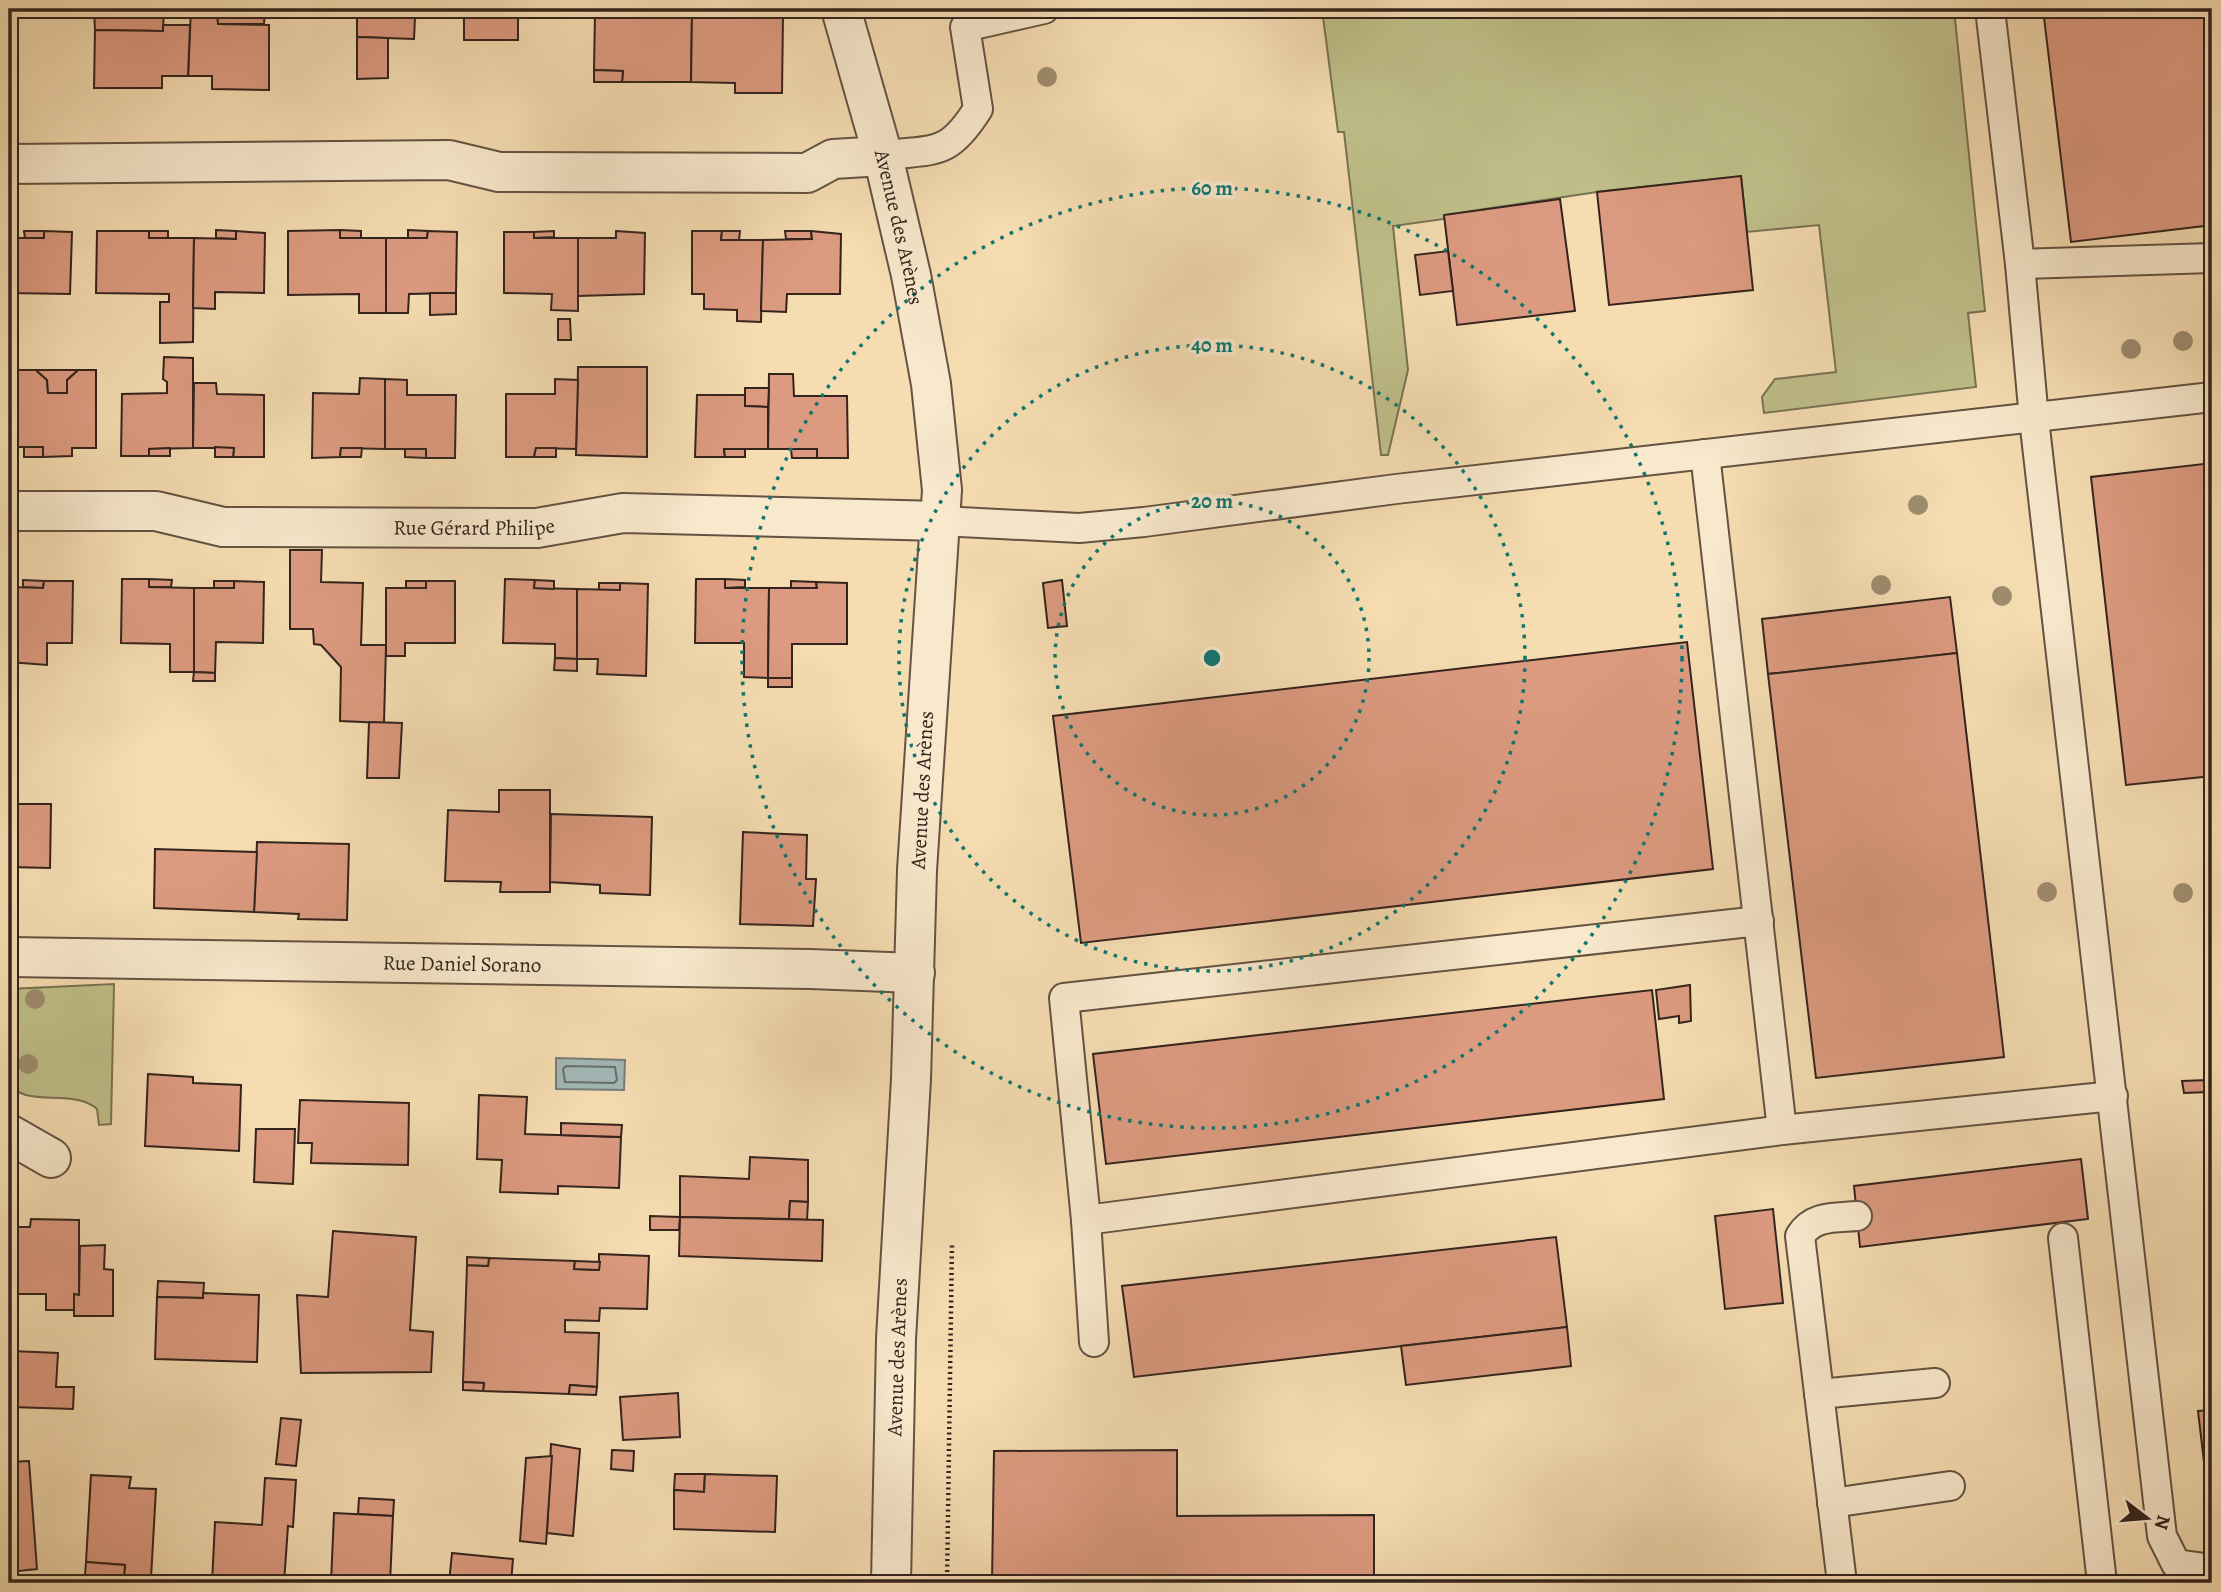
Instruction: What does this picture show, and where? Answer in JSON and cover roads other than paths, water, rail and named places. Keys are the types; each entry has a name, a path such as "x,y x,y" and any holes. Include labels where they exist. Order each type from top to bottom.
{"street":[{"name":"Avenue des Arènes","path":"841,9 883,156 911,275 930,384 942,490 926,698 896,1339 891,1583"},
{"path":"9,164 449,160 499,172 807,173 833,159 883,156"},
{"name":"Rue Gérard Philipe","path":"9,511 156,511 223,527 537,528 623,513 941,521"},
{"name":"Rue Daniel Sorano","path":"9,957 810,969 915,973"},
{"path":"9,1134 51,1158"}],"lane":[{"path":"883,156 946,148 978,109 965,27 1044,9"},
{"path":"1990,9 2020,264 2034,419 2162,1536 2176,1564 2212,1569"},
{"path":"2020,264 2212,258"},
{"path":"941,521 1092,527 2212,397"},
{"path":"1705,454 1782,1130"},
{"path":"1094,1342 1086,1220 1064,998 1759,921"},
{"path":"1086,1220 1782,1130 2113,1096"},
{"path":"1842,1583 1800,1236 1807,1224 1821,1219 1857,1216"},
{"path":"2063,1238 2102,1583"},
{"path":"1819,1394 1935,1383"},
{"path":"1832,1503 1950,1486"}],"water":[{"path":"556,1058 625,1060 624,1090 556,1089"}]}
